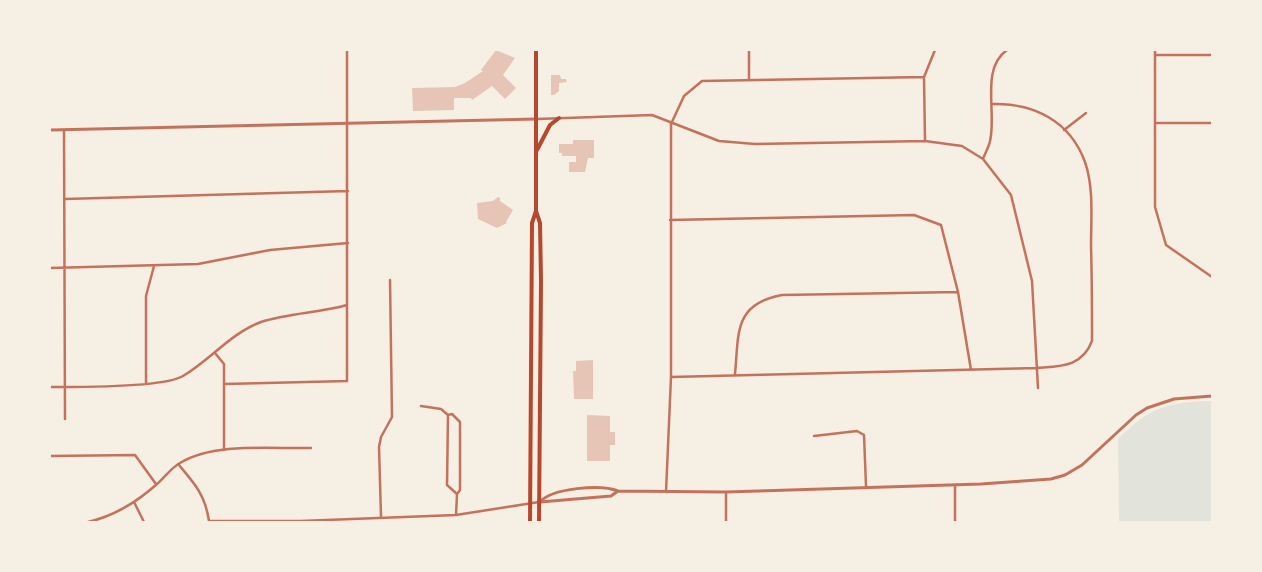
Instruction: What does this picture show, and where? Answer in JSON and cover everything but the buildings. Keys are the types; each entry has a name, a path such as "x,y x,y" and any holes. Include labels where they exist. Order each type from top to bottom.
{"main road":[{"path":"530,522 532,222 536,211 537,152 536,50"},
{"path":"537,152 545,132 551,123 559,118"},
{"path":"536,211 540,223 541,281 539,522"}],"street":[{"path":"225,384 347,382 349,191 347,50"},
{"path":"749,50 749,80"},
{"path":"926,141 924,77 935,50"},
{"path":"983,159 990,141 992,73 1002,54 1007,50"},
{"path":"1155,50 1154,207 1164,229 1166,244 1212,277"},
{"path":"1155,55 1212,54"},
{"path":"666,492 671,377 671,124 684,96 702,81 924,77"},
{"path":"671,377 1037,368 1071,365 1079,360 1092,341 1091,194 1085,163 1076,144 1049,116 1033,108 1012,104 992,104"},
{"path":"1064,130 1086,113"},
{"path":"50,130 652,115 671,124 719,141 755,144 926,141 962,146 983,159 1011,195 1032,281 1038,388"},
{"path":"1156,123 1212,123"},
{"path":"64,130 65,419"},
{"path":"65,199 349,191"},
{"path":"670,220 914,215 941,226 958,292 971,370"},
{"path":"50,268 198,264 270,250 348,243"},
{"path":"146,383 146,296 154,266"},
{"path":"381,516 379,446 381,437 392,417 390,280"},
{"path":"735,374 740,323 751,307 769,298 782,295 958,292"},
{"path":"50,387 162,383 181,378 215,354 243,330 261,322 281,317 323,312 347,305"},
{"path":"215,354 224,364 224,450"},
{"path":"539,502 546,494 610,488 618,491 726,492 1034,482 1065,475 1082,466 1136,415 1147,408 1173,399 1212,396"},
{"path":"421,406 440,408 448,415 452,414 460,422 460,490 457,494 456,515"},
{"path":"448,415 448,484 457,494"},
{"path":"814,436 857,431 864,435 866,486"},
{"path":"88,522 103,518 134,502 178,464 199,453 224,450 311,448"},
{"path":"50,456 135,455 157,484"},
{"path":"178,464 200,490 206,504 209,521 300,522 381,516 456,515 539,502 546,503 611,496 618,491"},
{"path":"955,485 955,522"},
{"path":"726,492 726,522"},
{"path":"134,502 144,522"}],"shaded area":[{"path":"1212,401 1212,522 1119,522 1118,439 1129,428 1160,408 1183,403"}]}
